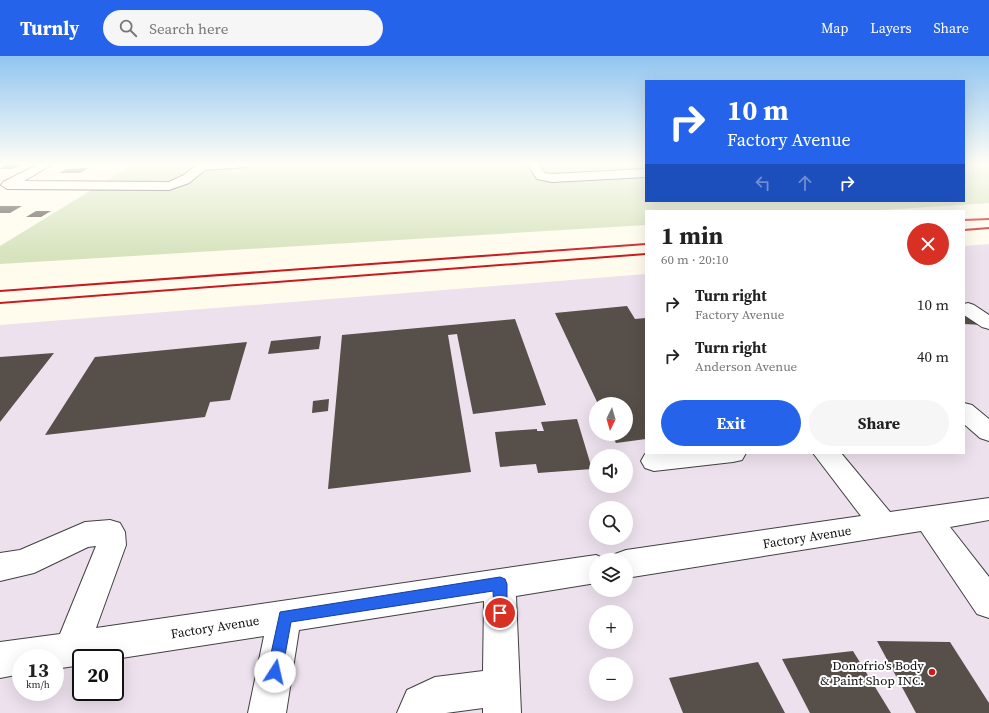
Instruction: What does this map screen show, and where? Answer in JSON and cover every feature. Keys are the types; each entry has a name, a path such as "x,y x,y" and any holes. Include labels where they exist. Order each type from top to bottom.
{"street":[{"path":"968,309 989,323"},
{"path":"965,412 989,432"},
{"path":"654,461 723,454"},
{"path":"827,454 884,525"},
{"name":"Factory Avenue","path":"633,563 989,509"},
{"path":"928,518 989,603"},
{"path":"0,567 23,563 85,534 110,532 111,545 71,649"},
{"name":"Factory Avenue","path":"0,660 589,570"},
{"path":"416,713 420,703 435,696 501,700 500,584"},
{"path":"268,713 285,617"}],"shaded area":[{"path":"989,244 989,713 0,713 0,325 645,274 645,454 965,454 965,246"}],"green space":[{"path":"84,195 645,195 645,202 965,202 965,195 989,195 989,203 883,210 645,210 645,225 0,264 0,246"}],"building":[{"path":"0,206 22,206 10,213 0,213"},
{"path":"36,211 51,211 41,217 26,217"},
{"path":"627,306 635,319 645,318 645,439 633,441 633,397 595,397 555,313"},
{"path":"965,313 983,325 965,324"},
{"path":"515,319 546,405 473,414 457,334 448,335 471,472 328,489 342,335"},
{"path":"321,336 319,349 268,354 271,341"},
{"path":"247,342 230,400 210,402 205,417 45,435 95,357"},
{"path":"54,353 0,422 0,357"},
{"path":"329,399 328,411 312,413 313,401"},
{"path":"577,419 589,459 589,469 538,473 536,464 500,467 495,432 537,429 537,431 544,431 541,422"},
{"path":"615,441 631,441 616,443"},
{"name":"Donofrio's Body & Paint Shop INC.","path":"877,641 950,642 989,703 989,713 916,713"},
{"path":"853,651 891,713 810,713 782,659"},
{"path":"758,662 785,713 683,713 669,678"}],"railway":[{"path":"965,220 989,219"},
{"path":"965,230 989,228"},
{"path":"0,291 645,244"},
{"path":"0,303 645,254"}],"place":[{"name":"Donofrio's Body & Paint Shop INC.","path":"932,672"}],"route":[{"path":"275,672 285,617 500,584 500,613"}]}
